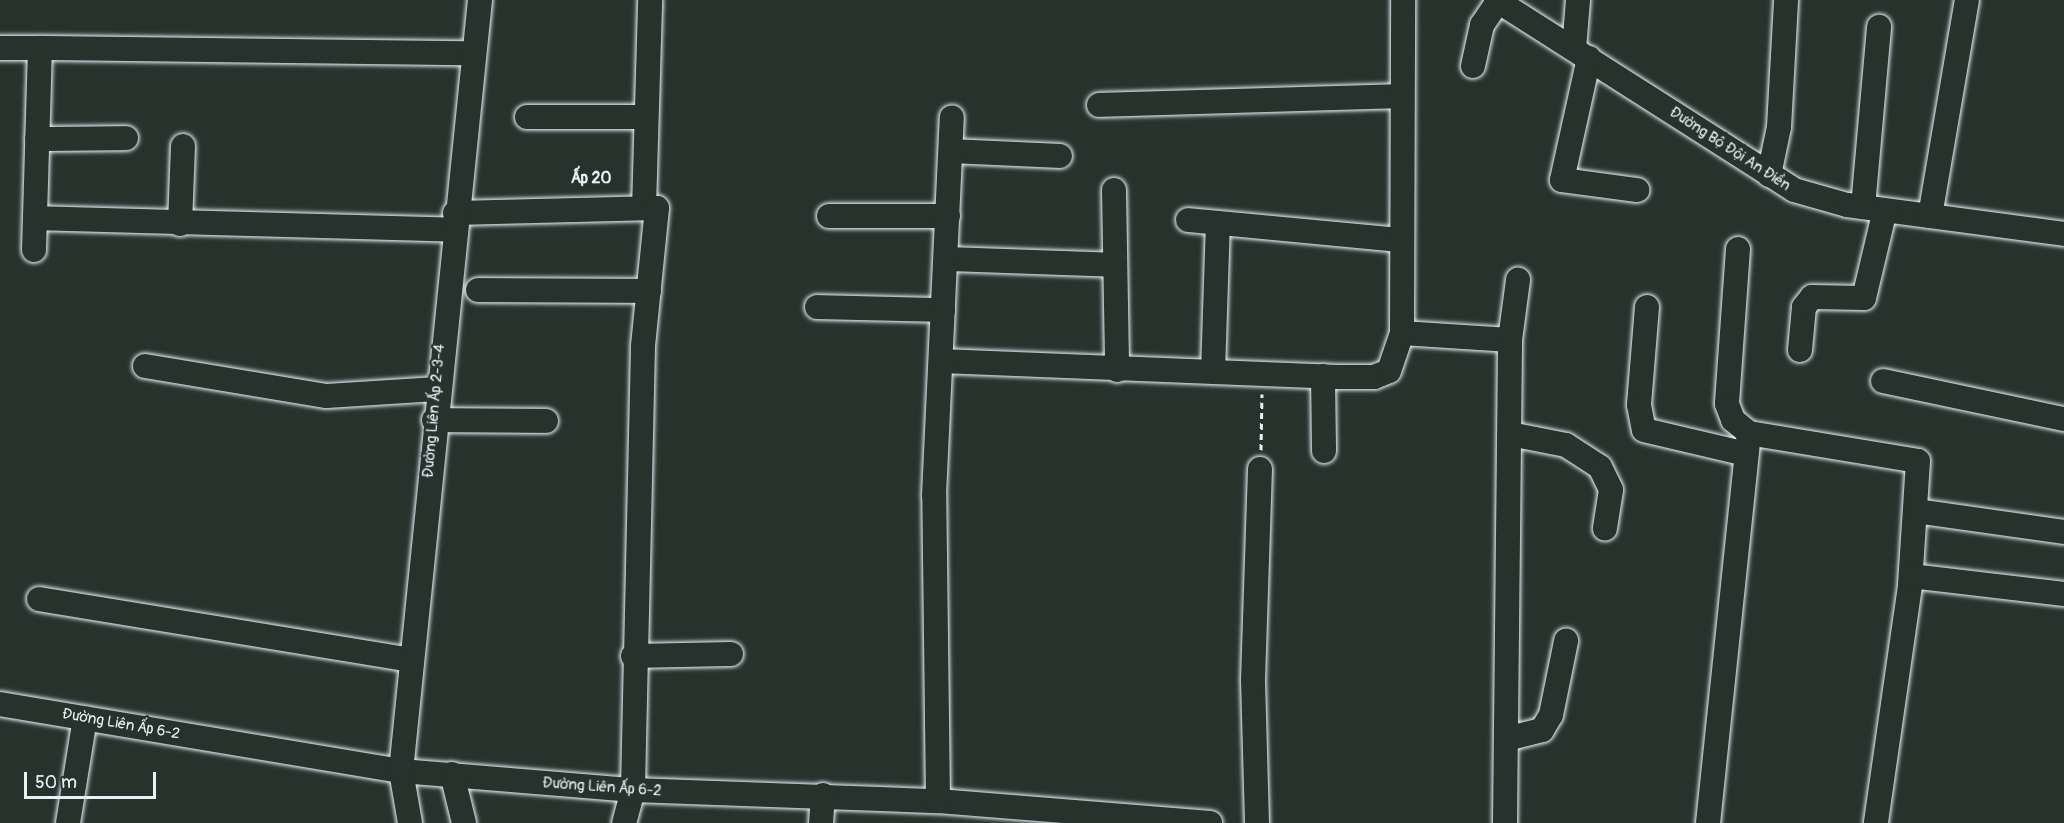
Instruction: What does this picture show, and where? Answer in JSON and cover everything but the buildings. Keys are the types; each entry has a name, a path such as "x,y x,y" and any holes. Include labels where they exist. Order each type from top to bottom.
{"street":[{"name":"Đường Liên Ấp 2-3-4","path":"410,823 401,771 436,389 480,0"},
{"path":"644,208 651,0"},
{"path":"941,361 1117,370 1323,376 1374,377 1389,371 1402,333 1403,0"},
{"path":"1578,0 1581,54 1562,180 1637,190"},
{"path":"1769,175 1779,128 1786,0"},
{"path":"1930,216 1967,0"},
{"path":"1473,66 1482,25 1497,1"},
{"name":"Đường Bộ Đội An Điền","path":"1497,1 1794,190 1874,208 2064,234"},
{"path":"1800,351 1804,307 1812,297 1864,298 1874,208 1879,27"},
{"path":"0,48 474,53"},
{"path":"34,250 40,48"},
{"path":"1099,105 1401,96"},
{"path":"527,117 646,117"},
{"path":"938,801 934,495 952,117"},
{"path":"37,140 126,138"},
{"path":"180,224 183,146"},
{"path":"951,151 1060,156"},
{"path":"1114,190 1117,370"},
{"path":"35,218 180,224 454,221 657,208 649,291 633,656 633,790 624,823"},
{"path":"829,216 948,216"},
{"path":"1188,220 1401,240"},
{"path":"1213,372 1218,223"},
{"path":"1708,823 1748,444 1733,420 1727,404 1738,249"},
{"path":"946,259 1115,265"},
{"path":"1505,823 1510,738 1510,340 1518,280"},
{"path":"478,290 649,291"},
{"path":"817,307 943,310"},
{"path":"1647,307 1639,405 1644,430 1748,444 1918,461 1911,576 1876,823"},
{"path":"1402,333 1510,340"},
{"path":"145,366 327,396 436,389"},
{"path":"1323,376 1324,451"},
{"path":"1883,381 2064,418"},
{"path":"434,420 546,421"},
{"path":"1510,434 1566,445 1600,467 1611,490 1605,529"},
{"path":"1257,823 1253,680 1260,469"},
{"path":"1916,512 2064,532"},
{"path":"1911,576 2064,594"},
{"path":"39,599 411,660"},
{"path":"1510,738 1542,730 1551,715 1566,641"},
{"path":"633,656 730,654"},
{"name":"Đường Liên Ấp 6-2","path":"0,704 401,771 633,790 823,795 938,801 964,813 1210,823"},
{"path":"68,823 85,718"},
{"path":"452,774 464,823"},
{"path":"821,823 823,795"}],"path":[{"path":"1260,469 1263,374"}],"district":[{"name":"Ấp 20","path":"591,178"}]}
